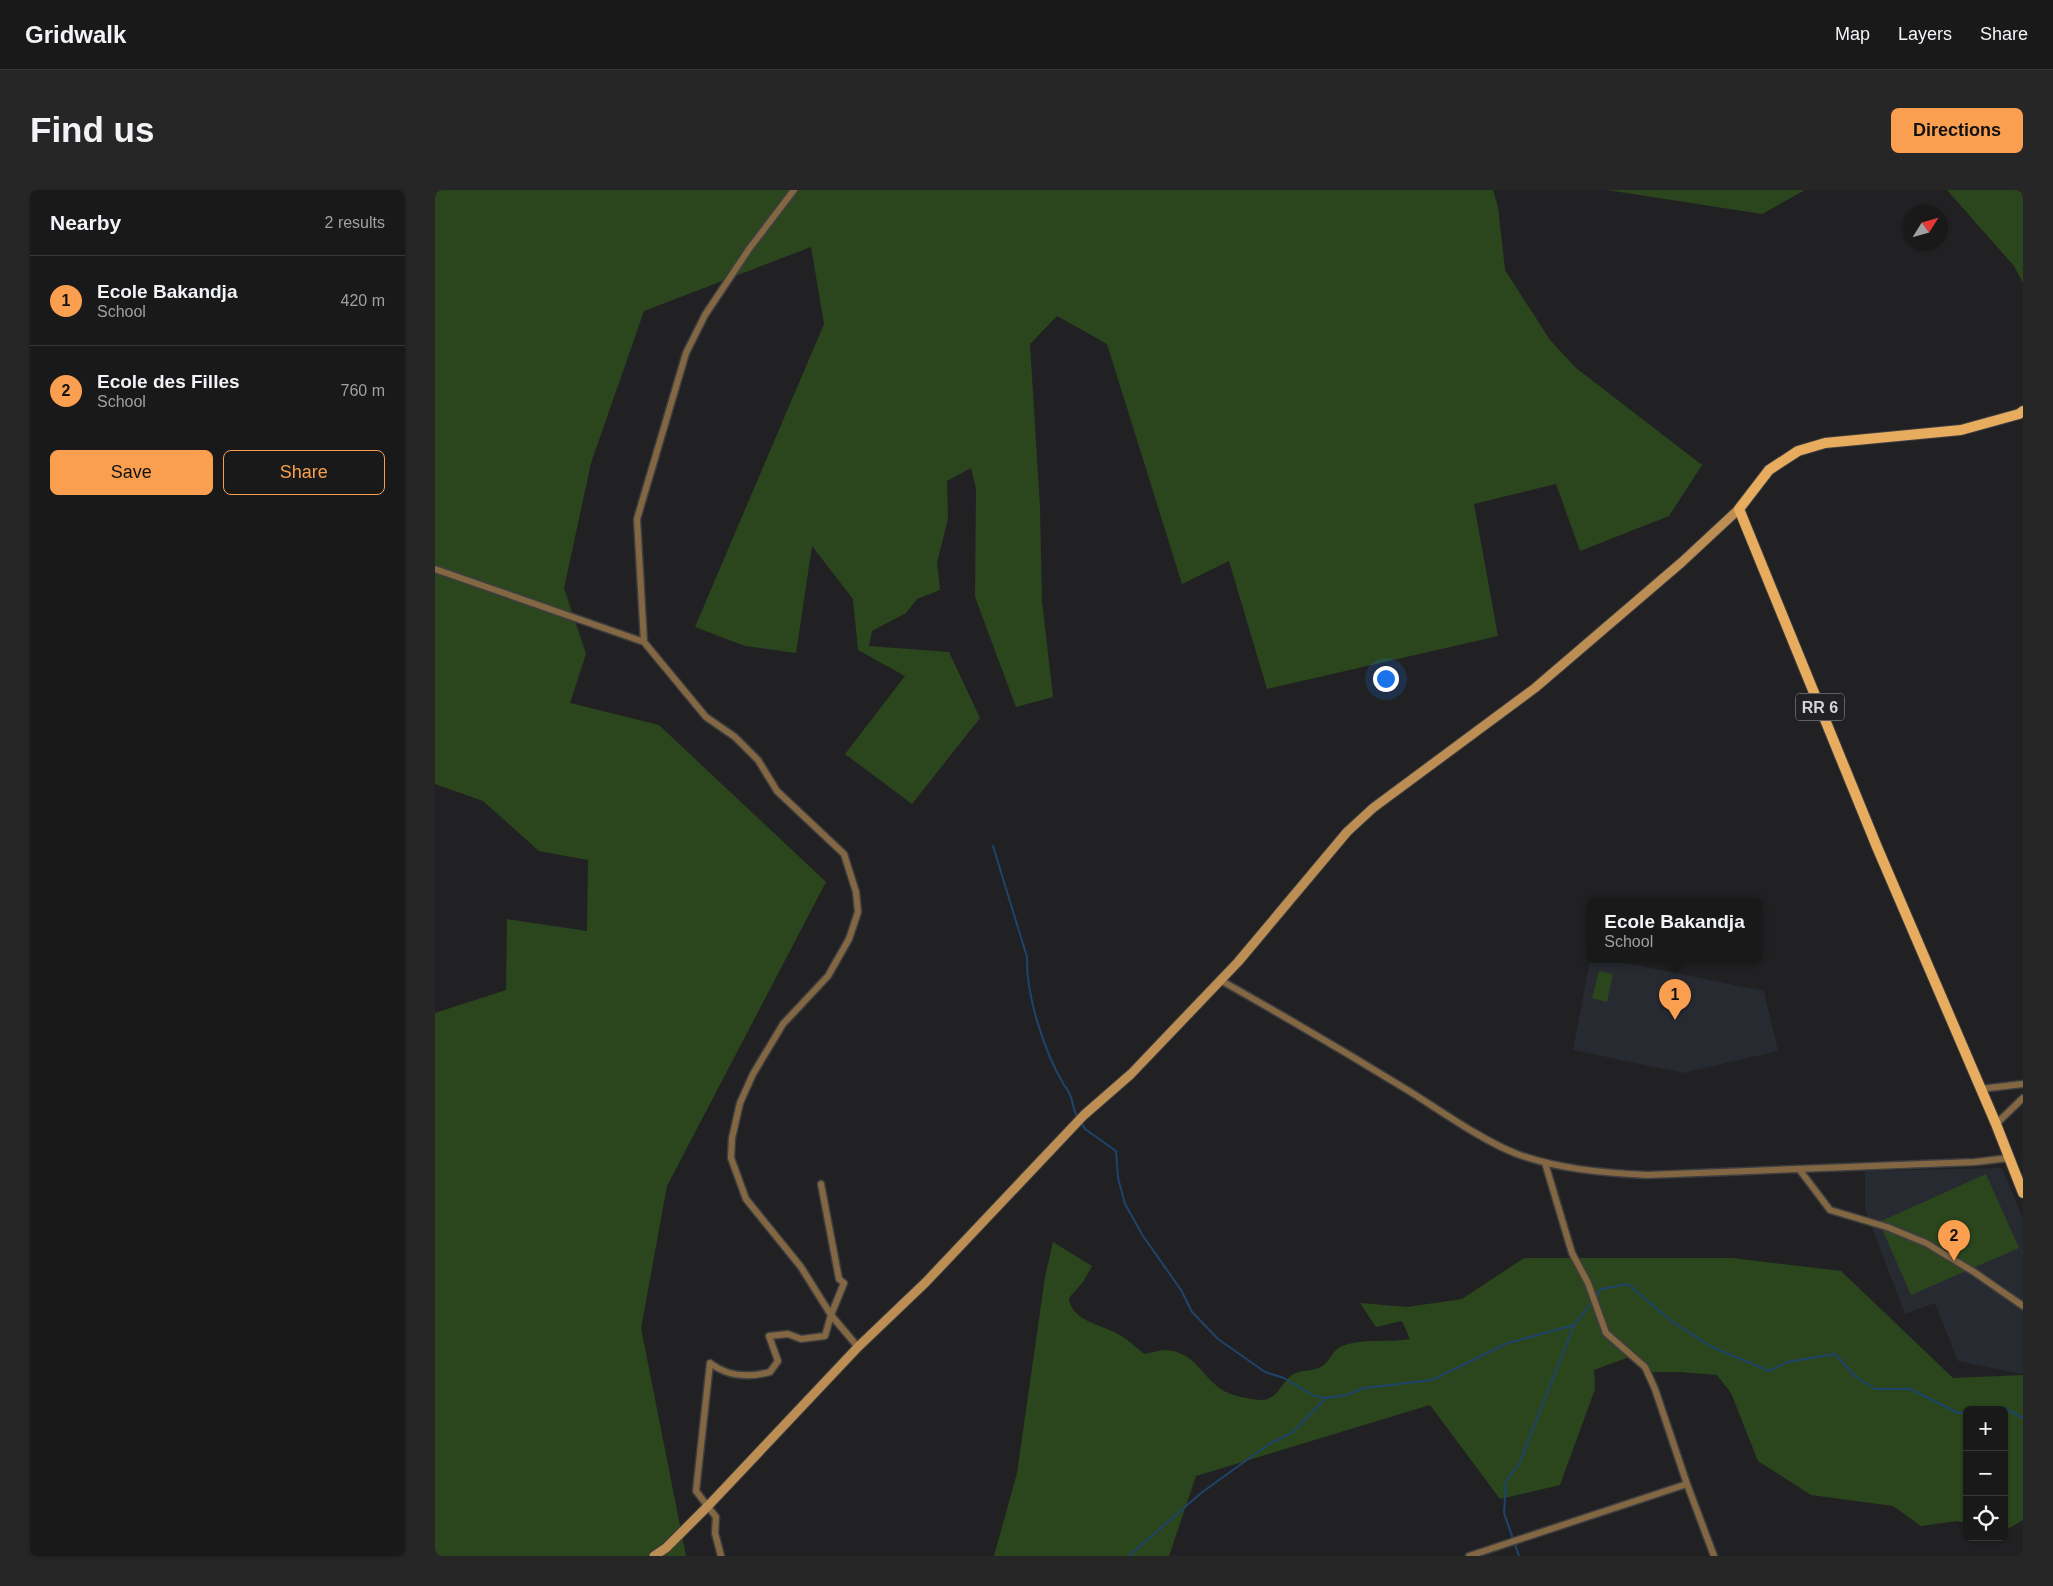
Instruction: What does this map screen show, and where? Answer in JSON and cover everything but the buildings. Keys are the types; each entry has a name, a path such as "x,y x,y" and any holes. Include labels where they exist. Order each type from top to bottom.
{"main road":[{"path":"654,1556 666,1548 708,1506 858,1348 926,1282 1075,1124 1131,1074 1220,980 1297,894 1347,832 1373,808 1535,688 1682,562 1739,509 1769,470 1797,452 1825,444 1961,430 2019,414 2023,411"},
{"name":"RR 6","path":"1739,509 1877,847 1996,1124 2023,1192"}],"street":[{"path":"644,642 637,519 686,354 705,315 749,249 794,190"},
{"path":"435,569 644,642 706,717 741,743 758,760 777,791 844,854 856,892 858,912 849,939 828,976 783,1024 753,1074 740,1102 732,1138 731,1158 746,1199 801,1268 831,1315 858,1348"},
{"path":"1220,980 1298,1024 1482,1135 1515,1153 1545,1163 1616,1174 1647,1175 1975,1162 2009,1158"},
{"path":"1980,1089 2023,1084"},
{"path":"1996,1124 2023,1098"},
{"path":"1545,1163 1572,1253 1587,1282 1606,1333 1645,1367 1655,1389 1714,1556"},
{"path":"1799,1169 1830,1210 1887,1227 1926,1243 1974,1272 2023,1306"},
{"path":"721,1556 722,1552 715,1533 716,1517 696,1491 710,1363 722,1372 755,1376 770,1372 778,1361 769,1336 788,1334 801,1339 825,1336 844,1283 839,1279 821,1184"},
{"path":"1469,1556 1687,1484"}],"shaded area":[{"path":"1589,963 1626,963 1764,991 1778,1051 1683,1073 1573,1050"},
{"path":"2002,1168 2023,1219 2023,1374 1958,1361 1935,1303 1905,1314 1865,1209 1865,1171"}],"green space":[{"path":"435,190 1493,190 1498,207 1505,270 1550,340 1576,368 1702,465 1669,516 1580,551 1556,484 1474,504 1498,636 1267,689 1229,561 1182,584 1107,344 1057,316 1030,344 1040,508 1042,601 1053,697 1016,707 975,597 976,488 971,468 947,481 948,519 937,562 940,590 917,599 906,613 872,631 869,646 949,652 980,718 912,804 845,754 905,676 858,650 853,599 812,546 796,653 745,646 695,627 824,324 811,247 644,311 591,463 564,588 586,654 570,703 659,725 826,882 667,1186 641,1328 686,1556 435,1556 435,1013 506,990 507,919 587,931 588,860 539,851 483,801 435,784"},
{"path":"1607,190 1805,190 1762,214"},
{"path":"1947,190 2023,190 2023,283 2014,266"},
{"path":"1599,971 1613,974 1607,1002 1592,998"},
{"path":"1986,1174 2019,1248 1911,1295 1879,1222"},
{"path":"1053,1242 1092,1266 1083,1282 1069,1298 1071,1306 1081,1317 1118,1334 1144,1354 1166,1350 1185,1355 1216,1386 1224,1391 1241,1397 1266,1400 1275,1395 1292,1375 1321,1367 1342,1346 1367,1341 1410,1339 1402,1321 1376,1327 1360,1303 1407,1307 1462,1299 1524,1258 1732,1258 1841,1271 1953,1378 2023,1375 2023,1520 2008,1529 2008,1406 1963,1406 1963,1522 1957,1521 1921,1526 1893,1506 1811,1495 1758,1461 1731,1393 1717,1375 1653,1372 1632,1356 1594,1370 1595,1389 1560,1485 1500,1499 1430,1405 1196,1476 1169,1556 994,1556 1017,1473 1045,1277"}],"waterway":[{"path":"993,846 1027,957 1027,972 1033,1006 1043,1040 1069,1092 1077,1116"},
{"path":"1081,1122 1085,1129 1116,1151 1118,1178 1125,1204 1143,1236 1181,1290 1192,1312 1218,1339 1265,1372 1284,1378 1314,1396 1326,1398 1346,1395 1364,1388 1432,1380 1508,1343 1574,1325"},
{"path":"1595,1298 1601,1289 1628,1284 1670,1320 1710,1346 1770,1371 1787,1362 1835,1354 1855,1376 1875,1389 1910,1389 1958,1413 1963,1412"},
{"path":"1519,1556 1504,1513 1506,1481 1519,1464 1574,1325 1592,1302"},
{"path":"1129,1556 1201,1493 1269,1444 1292,1433 1325,1399"},
{"path":"2008,1410 2023,1418"}],"place":[{"name":"Ecole Bakandja","path":"1675,1020"},
{"name":"Ecole des Filles","path":"1954,1261"}]}
